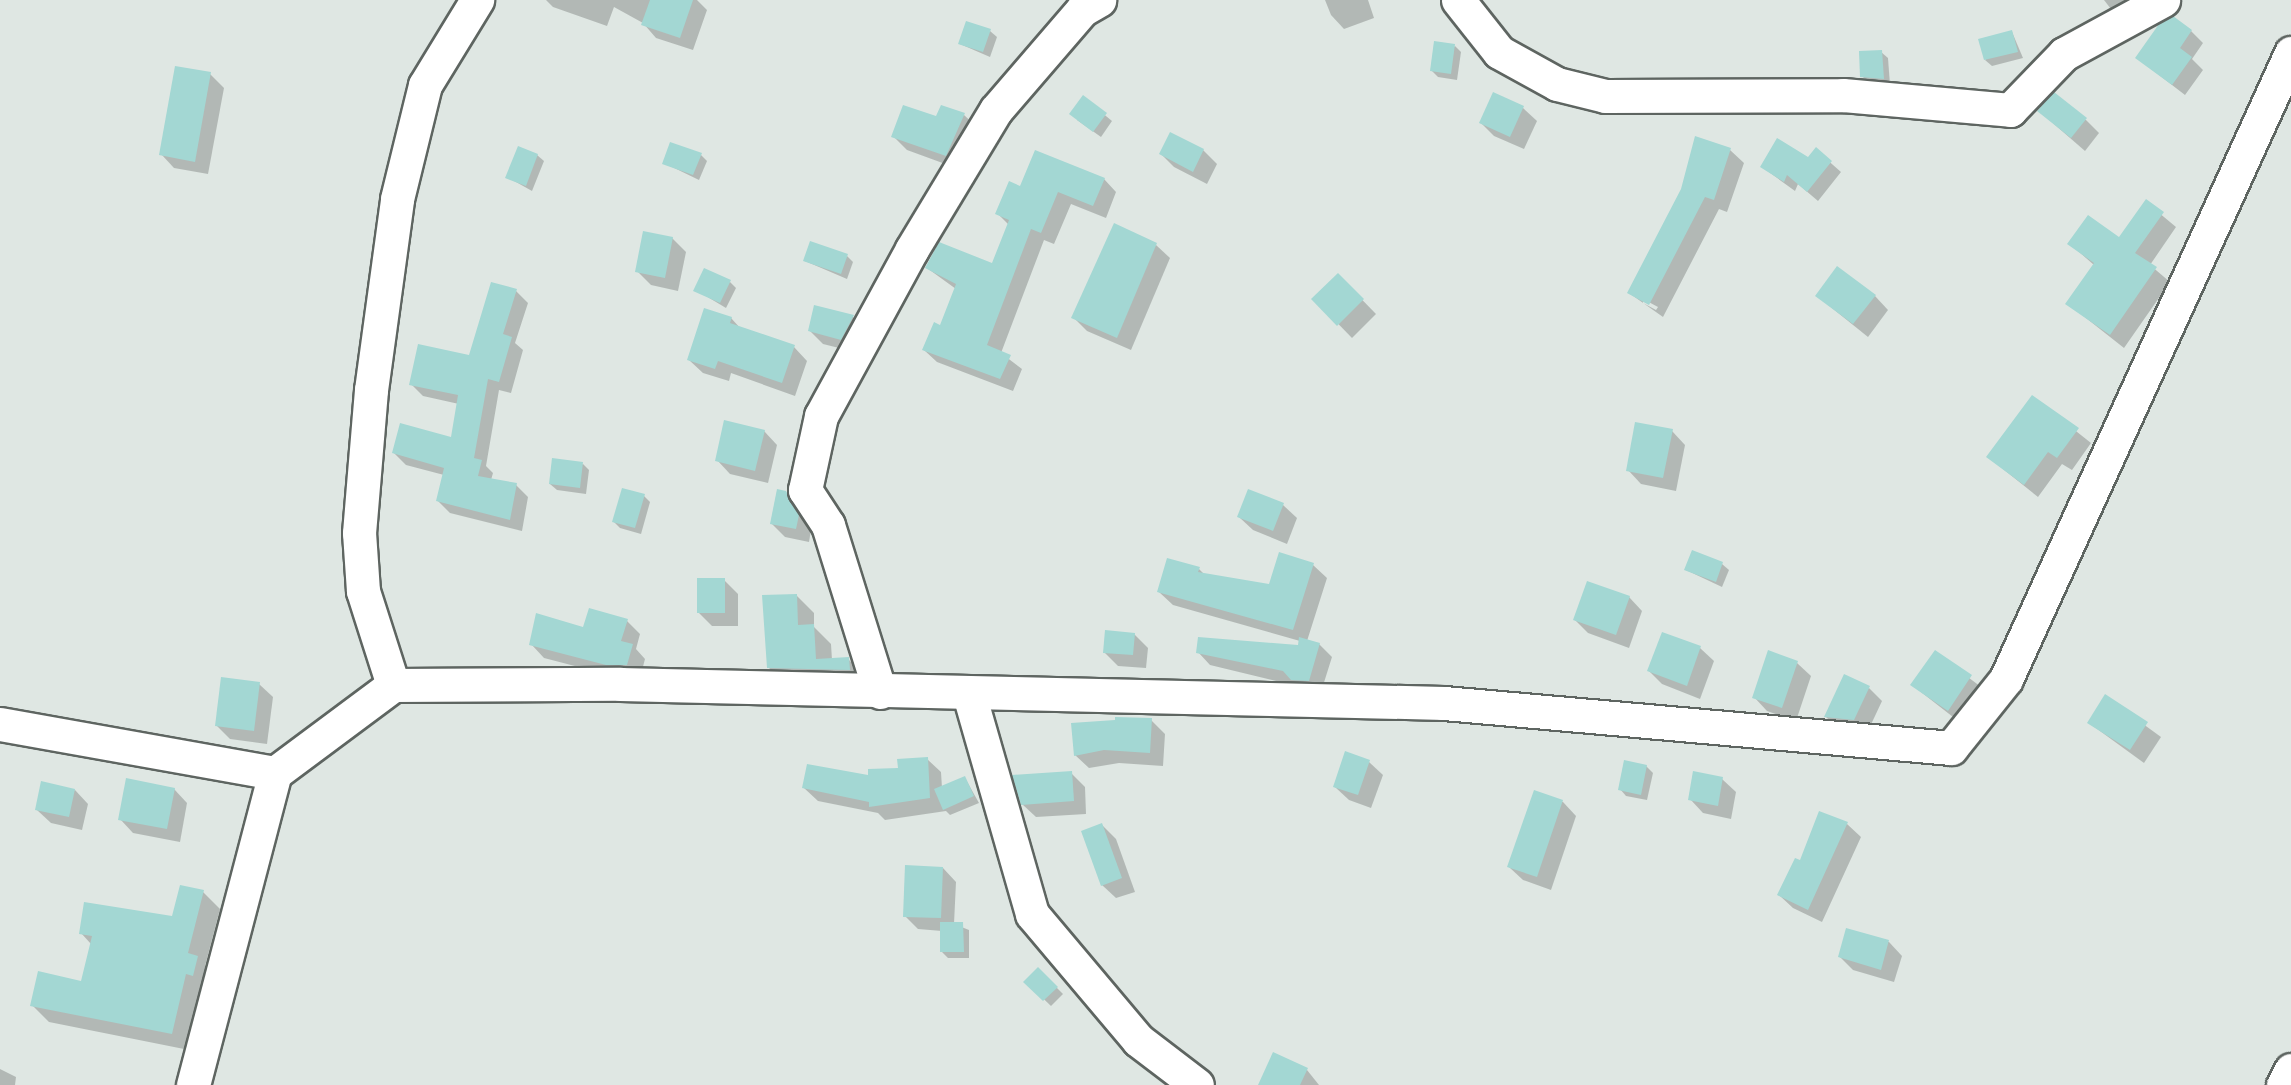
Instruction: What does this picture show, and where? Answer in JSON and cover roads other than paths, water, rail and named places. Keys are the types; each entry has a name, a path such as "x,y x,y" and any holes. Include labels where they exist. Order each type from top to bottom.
{"street":[{"path":"393,685 363,591 359,533 371,390 397,199 425,85 477,0"},
{"path":"880,692 828,525 805,490 821,416 912,249 996,110 1082,10 1099,0"},
{"path":"1458,0 1499,52 1557,84 1605,96 1843,95 2010,110 2064,54 2163,0"},
{"path":"193,1085 275,773 393,685 620,684 1444,703 1951,748 2006,679 2291,53"},
{"path":"969,694 1032,914 1138,1040 1197,1085"},
{"path":"0,724 275,773"},
{"path":"2283,1085 2291,1070"}]}
